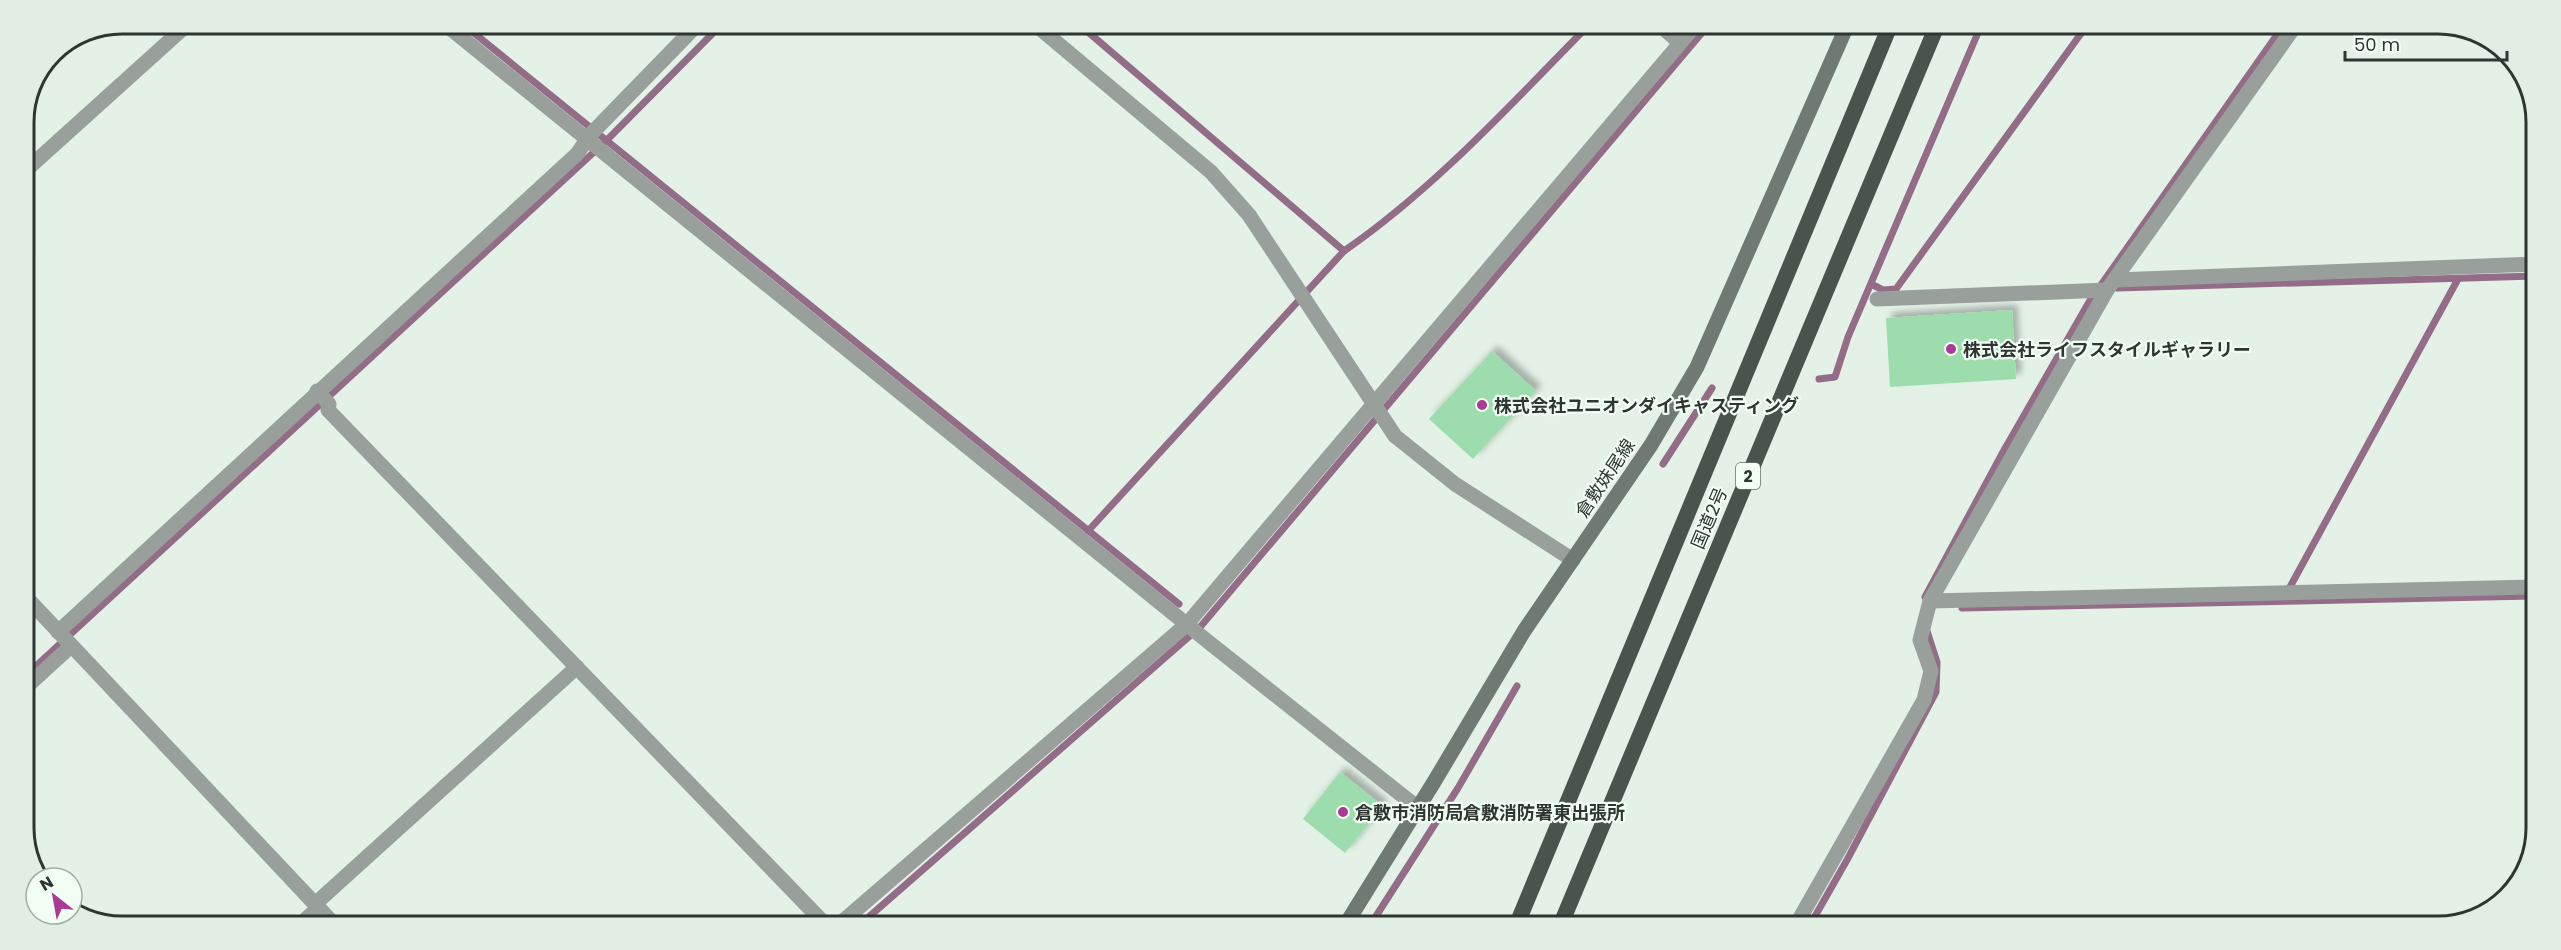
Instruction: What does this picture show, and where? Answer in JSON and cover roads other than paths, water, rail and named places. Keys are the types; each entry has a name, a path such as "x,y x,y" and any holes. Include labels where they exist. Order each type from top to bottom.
{"highway":[{"name":"国道2号","path":"1520,916 1886,35"},
{"name":"国道2号","path":"1564,916 1933,35"}],"main road":[{"name":"倉敷妹尾線","path":"1351,916 1524,632 1651,445 1697,367 1843,35"}],"street":[{"path":"35,162 176,35"},
{"path":"459,35 595,139 1192,629 1418,808"},
{"path":"35,676 65,639 595,139 688,35"},
{"path":"1048,35 1211,172 1249,214 1395,436 1455,484 1573,560"},
{"path":"1672,35 1680,43"},
{"path":"850,916 1192,629 1375,406 1687,35"},
{"path":"1801,916 1924,700 1931,671 1920,640 1929,604 2103,288 2289,35"},
{"path":"1877,299 2526,265"},
{"path":"322,397 328,410 817,916"},
{"path":"1929,604 2526,586"},
{"path":"35,607 326,916"},
{"path":"308,916 577,667"}],"waterway":[{"path":"476,35 1179,604"},
{"path":"35,667 606,141 711,35"},
{"path":"1092,35 1344,251"},
{"path":"1088,531 1344,251 1377,227 1440,173 1579,35"},
{"path":"870,916 1201,626 1700,35"},
{"path":"1819,379 1835,377 1848,337 1977,35"},
{"path":"1871,284 1883,290 1896,289 2080,35"},
{"path":"1925,597 2003,452 2089,302 2277,35"},
{"path":"2117,288 2526,276"},
{"path":"2290,592 2290,587 2458,279"},
{"path":"1663,464 1712,388"},
{"path":"1962,608 2526,596"},
{"path":"1815,916 1936,692 1937,662 1927,631"},
{"path":"1376,916 1458,788 1517,686"}],"place":[{"name":"株式会社ライフスタイルギャラリー","path":"1951,349"},
{"name":"株式会社ユニオンダイキャスティング","path":"1482,405"},
{"name":"倉敷市消防局倉敷消防署東出張所","path":"1343,812"}]}
